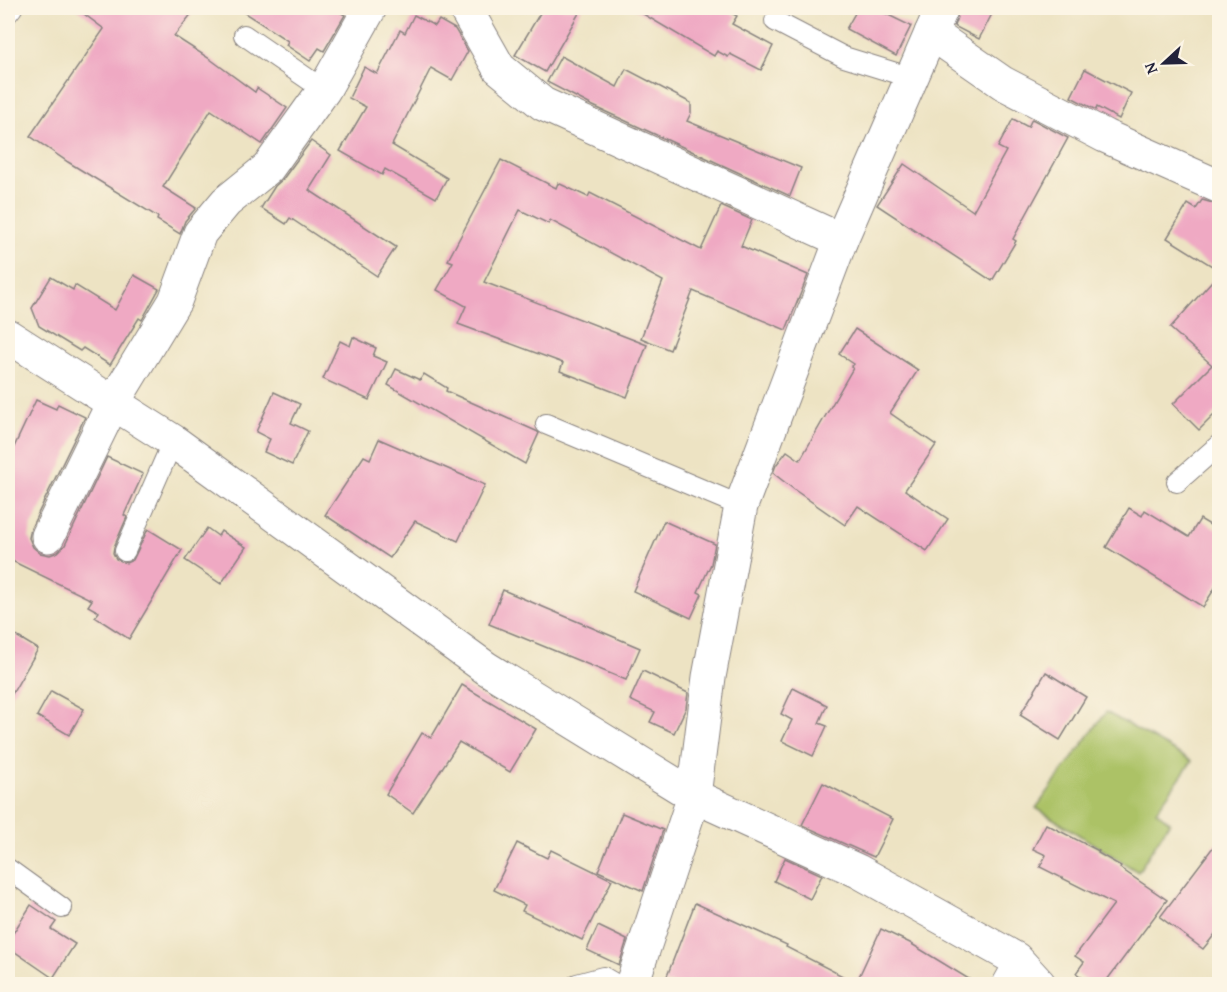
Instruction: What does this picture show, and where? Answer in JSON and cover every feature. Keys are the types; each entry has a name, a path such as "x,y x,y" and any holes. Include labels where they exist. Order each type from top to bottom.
{"street":[{"path":"48,536 113,403 175,301 200,234 226,202 268,168 324,90 370,8"},
{"path":"465,8 499,68 543,104 841,240"},
{"path":"633,984 694,796 709,677 741,506 841,240 936,20 1014,88 1104,136 1220,187"},
{"path":"8,336 173,441 486,668 694,796 858,871 1009,972 1039,984"}],"lane":[{"path":"8,13 12,8"},
{"path":"775,21 844,57 912,78"},
{"path":"244,35 324,90"},
{"path":"546,424 741,506"},
{"path":"125,551 173,441"},
{"path":"1177,482 1220,444"},
{"path":"8,870 62,908"},
{"path":"577,984 603,977 615,984"}],"green space":[{"path":"1106,712 1192,761 1156,811 1170,822 1138,872 1036,808"}],"building":[{"path":"76,8 196,8 174,36 255,92 257,88 287,108 262,144 211,110 163,187 196,208 185,221 180,234 157,220 158,217 30,136 104,29"},
{"path":"237,8 333,8 345,15 324,51 319,48 310,61 286,45 288,41"},
{"path":"543,8 582,8 545,72 515,55"},
{"path":"633,8 722,8 737,16 732,24 773,46 761,70 730,54 728,57 717,51 714,56"},
{"path":"858,8 874,8 911,26 896,56 846,29"},
{"path":"960,8 995,8 979,39 954,26"},
{"path":"414,15 435,26 439,20 455,29 468,51 452,80 431,68 392,145 447,178 436,198 385,169 382,175 340,151 366,107 349,98 364,67 377,74 400,30 405,33"},
{"path":"561,56 617,87 626,69 691,103 691,113 687,121 801,168 790,196 591,105 547,82"},
{"path":"1085,69 1131,93 1119,119 1071,97"},
{"path":"1013,119 1028,127 1032,119 1068,138 1013,239 1016,241 992,281 877,205 904,164 973,211 1006,151 998,147"},
{"path":"311,141 331,155 309,190 396,247 377,276 290,218 286,224 261,208 275,186 283,179"},
{"path":"501,160 556,188 558,183 588,197 590,193 701,250 721,206 752,220 741,246 808,275 786,330 693,291 670,350 641,338 663,281 550,220 549,224 520,210 484,282 647,345 627,397 560,371 563,363 458,324 466,306 437,290 453,262 448,260"},
{"path":"1202,200 1220,205 1220,271 1167,238 1188,204 1196,209"},
{"path":"1220,272 1220,409 1199,430 1173,404 1212,365 1170,328"},
{"path":"134,275 159,289 142,320 139,318 110,365 83,348 80,351 39,326 32,308 51,277 73,290 75,285 115,310"},
{"path":"855,329 918,370 890,413 936,445 905,490 948,519 927,551 858,506 845,525 773,473 787,451 800,460 853,368 851,367 854,364 839,354"},
{"path":"353,337 376,348 373,356 387,362 369,400 323,379 340,341 350,346"},
{"path":"396,369 420,380 424,374 447,388 446,391 539,433 525,464 388,385"},
{"path":"274,392 300,404 291,423 308,431 292,465 264,452 270,439 256,432"},
{"path":"36,400 56,409 58,404 85,417 31,528 29,538 33,547 40,553 50,555 58,552 65,545 107,457 143,474 124,515 127,517 114,547 113,553 116,559 126,563 133,560 148,529 182,550 129,639 95,617 99,612 88,606 92,600 8,559 8,460"},
{"path":"379,439 485,485 458,541 415,521 390,558 325,515 364,456 370,459"},
{"path":"1129,508 1142,516 1145,510 1189,537 1200,519 1220,531 1220,580 1203,607 1106,547"},
{"path":"664,521 715,544 711,564 698,592 702,594 691,618 633,591"},
{"path":"207,528 218,536 221,531 246,547 221,584 185,560"},
{"path":"503,590 640,648 626,680 489,624"},
{"path":"8,631 38,649 8,701"},
{"path":"643,671 688,693 686,708 674,733 650,722 655,712 630,700"},
{"path":"1046,672 1086,697 1060,740 1020,715"},
{"path":"462,685 536,729 510,772 459,742 413,813 386,794 422,733 431,738"},
{"path":"793,688 827,705 819,723 827,726 813,756 782,741 792,720 781,714"},
{"path":"51,691 84,709 69,735 37,716"},
{"path":"823,783 893,819 874,857 802,825"},
{"path":"622,813 663,830 643,891 598,871"},
{"path":"1046,824 1099,851 1098,853 1121,866 1120,868 1167,900 1104,984 1091,984 1076,973 1084,962 1075,956 1114,904 1040,867 1046,855 1033,849"},
{"path":"1220,838 1220,928 1203,949 1160,917"},
{"path":"517,843 547,858 551,850 612,880 582,940 522,911 525,905 494,890"},
{"path":"785,858 822,875 810,899 774,881"},
{"path":"695,903 787,945 786,947 856,983 881,929 910,943 977,984 664,984"},
{"path":"31,905 56,922 51,929 75,944 53,978 8,947 8,941"},
{"path":"598,926 627,940 619,965 587,950"}]}
